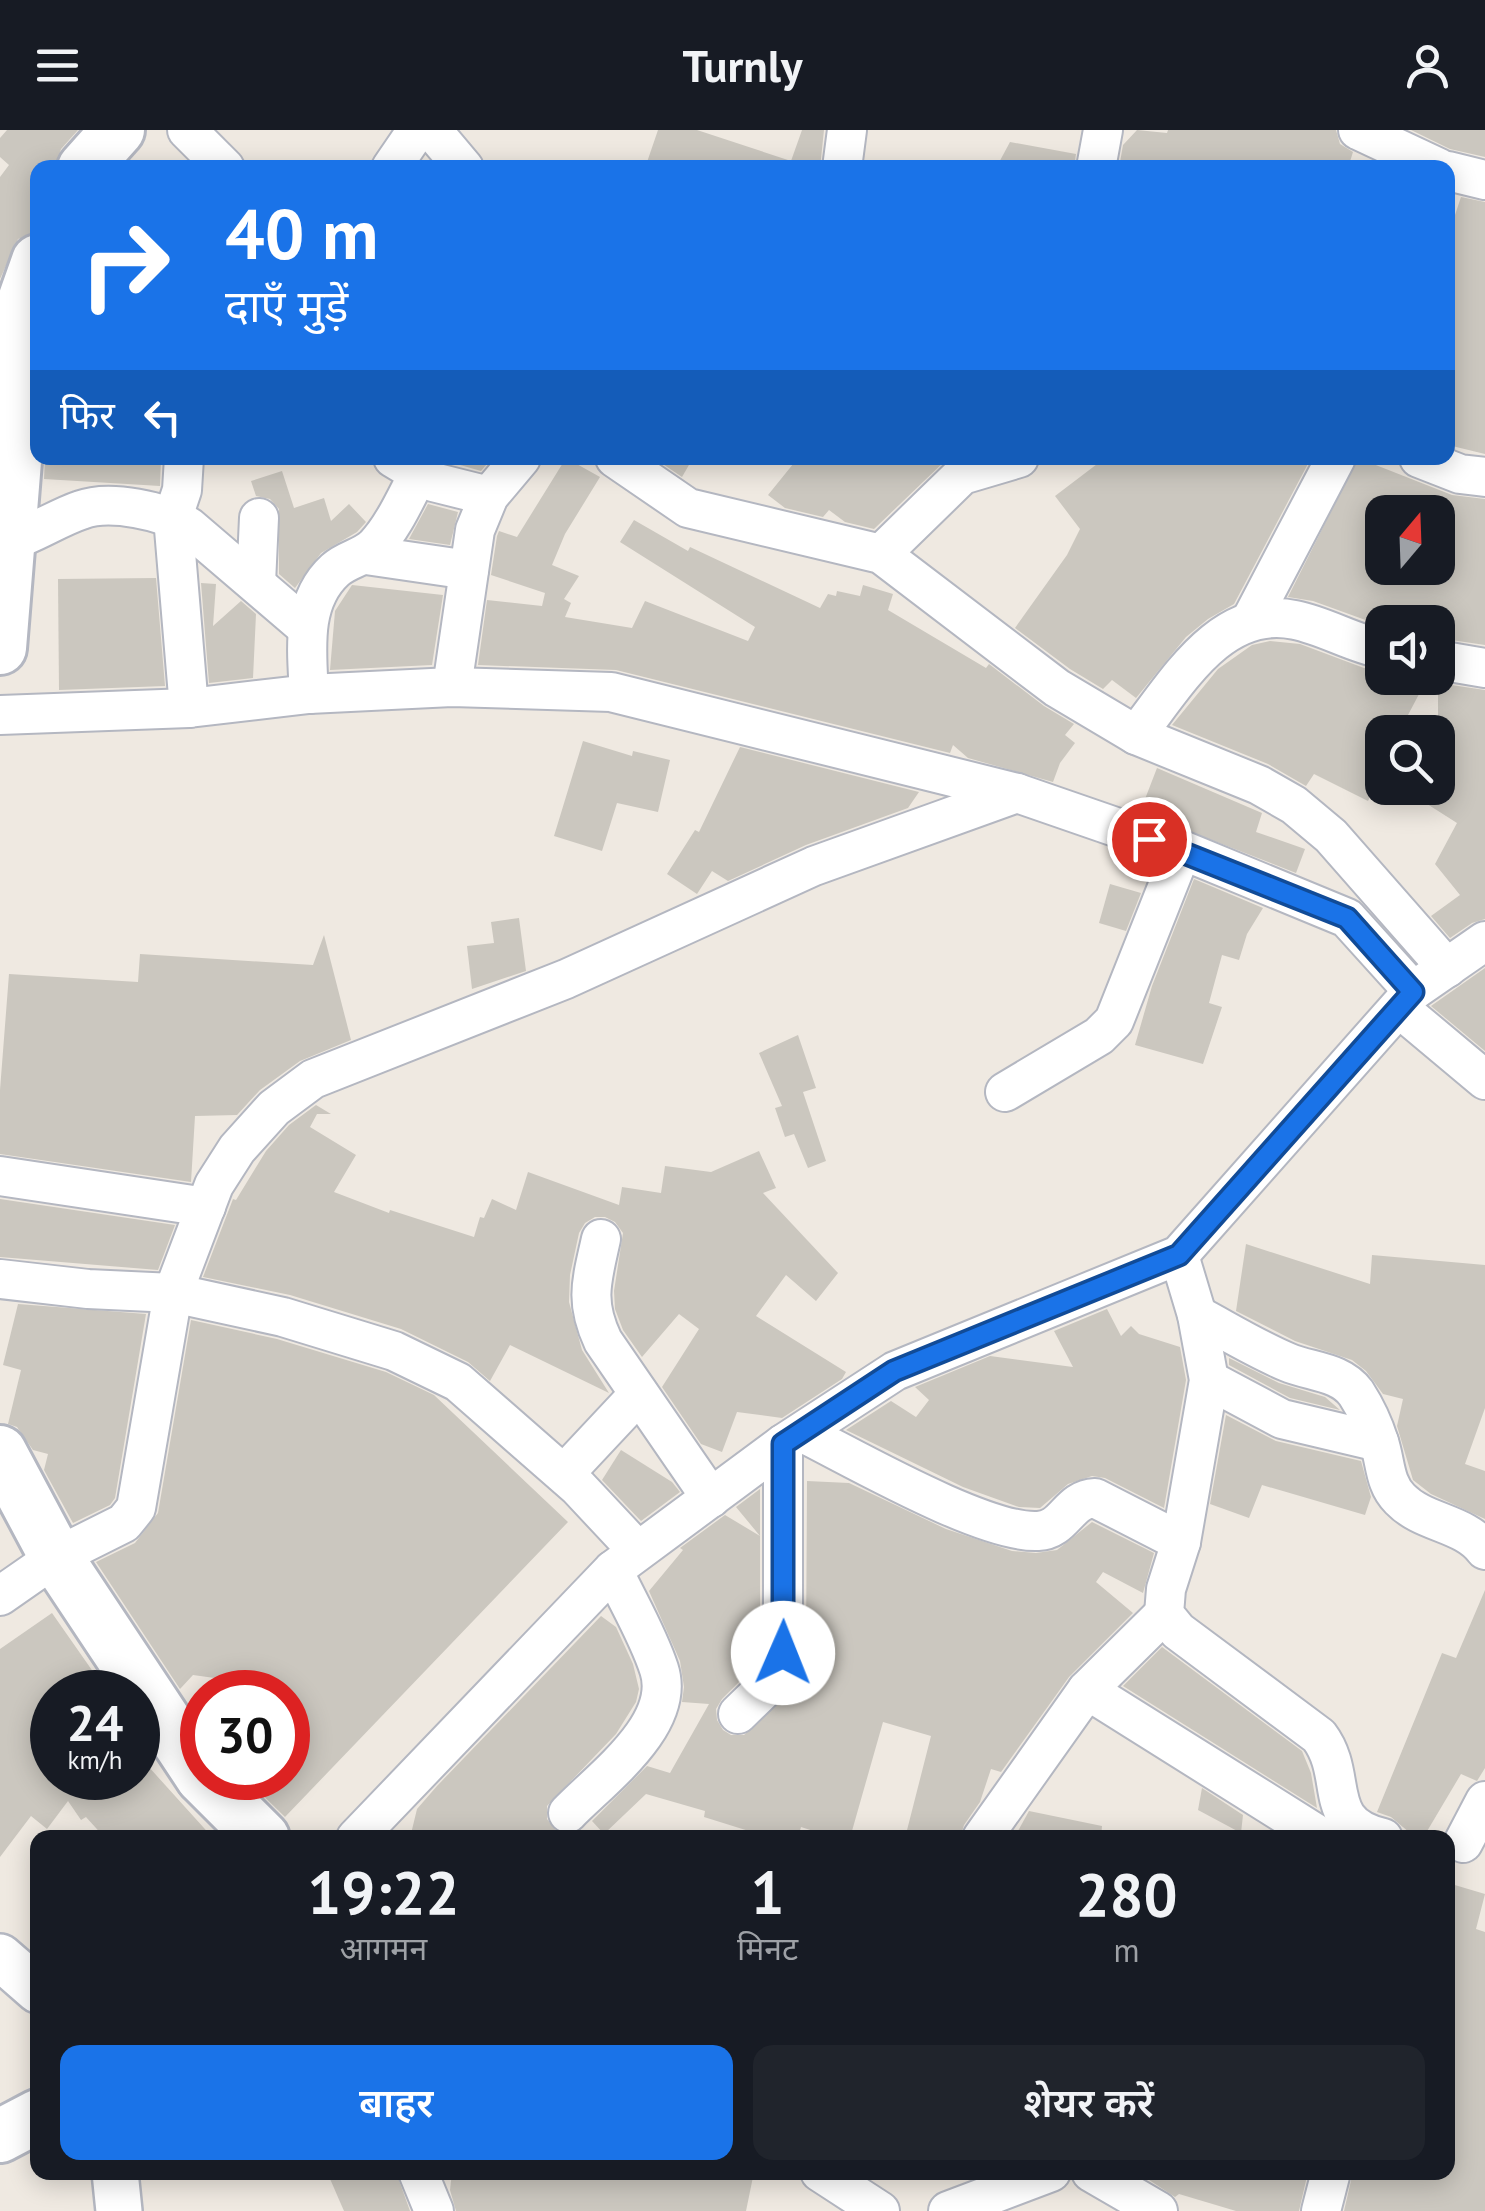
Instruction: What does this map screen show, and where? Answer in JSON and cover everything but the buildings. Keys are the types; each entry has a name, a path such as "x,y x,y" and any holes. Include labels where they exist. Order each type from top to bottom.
{"main road":[{"path":"91,160 118,130"},
{"path":"0,648 5,542 15,462 5,359 30,284"},
{"path":"0,1452 56,1558 180,1743"},
{"path":"225,1800 254,1830"},
{"path":"0,2136 30,2120"}],"street":[{"path":"187,130 217,160"},
{"path":"396,160 417,130"},
{"path":"432,130 457,160"},
{"path":"843,160 846,130"},
{"path":"1097,160 1103,130"},
{"path":"1358,130 1422,160"},
{"path":"184,465 182,490 173,517 190,708"},
{"path":"309,694 306,627 324,583 344,563 366,555 384,535 406,465 433,482 489,496"},
{"path":"452,687 475,530 489,496 515,465"},
{"path":"625,465 688,508 882,554 1056,688 1136,735 1259,785 1294,805 1330,836 1447,968"},
{"path":"1252,618 1332,465"},
{"path":"1437,465 1460,474 1485,477"},
{"path":"882,554 962,466"},
{"path":"5,542 86,508 124,508 173,517 306,627"},
{"path":"256,583 259,518"},
{"path":"366,555 469,570"},
{"path":"1136,735 1203,652 1230,629 1252,618 1276,616 1300,621 1365,645"},
{"path":"1455,663 1485,668"},
{"path":"0,714 190,708 309,694 452,687 611,692 1017,794 1182,850 1347,918 1406,1000 1485,1080"},
{"path":"0,1596 56,1558 124,1524 136,1508 173,1293 214,1185 237,1149 274,1108 313,1079 566,979 814,866 1017,794"},
{"path":"1005,1092 1099,1036 1114,1020 1182,850"},
{"path":"364,1830 625,1560 793,1439 894,1371 1179,1255 1406,1000 1485,942"},
{"path":"0,1176 206,1207"},
{"path":"600,1240 590,1305 602,1340 711,1498"},
{"path":"988,1830 1087,1690 1164,1614 1166,1589 1181,1542 1208,1380 1198,1315 1179,1255"},
{"path":"0,1279 173,1293 283,1317 394,1351 458,1382 564,1474 625,1560 660,1671 661,1705 644,1736 568,1813"},
{"path":"1198,1315 1289,1364 1344,1381 1355,1392 1379,1442 1386,1479 1396,1496 1410,1509 1467,1533 1485,1550"},
{"path":"1208,1380 1282,1419 1379,1442"},
{"path":"564,1474 640,1394"},
{"path":"793,1439 1001,1526 1026,1532 1044,1531 1057,1526 1075,1503 1095,1498 1181,1542"},
{"path":"738,1714 769,1684 783,1653 793,1439"},
{"path":"1164,1614 1178,1632 1319,1736 1330,1750 1336,1768 1342,1813 1364,1830"},
{"path":"1087,1690 1310,1830"},
{"path":"1465,1843 1485,1801"},
{"path":"0,1957 30,1983"},
{"path":"116,2180 119,2211"},
{"path":"421,2180 434,2211"},
{"path":"832,2180 880,2211"},
{"path":"948,2211 1031,2180"},
{"path":"1105,2180 1158,2211"},
{"path":"1321,2211 1329,2180"}],"route":[{"path":"783,1653 783,1444 894,1371 1179,1255 1413,992 1347,918 1149,839"}]}
